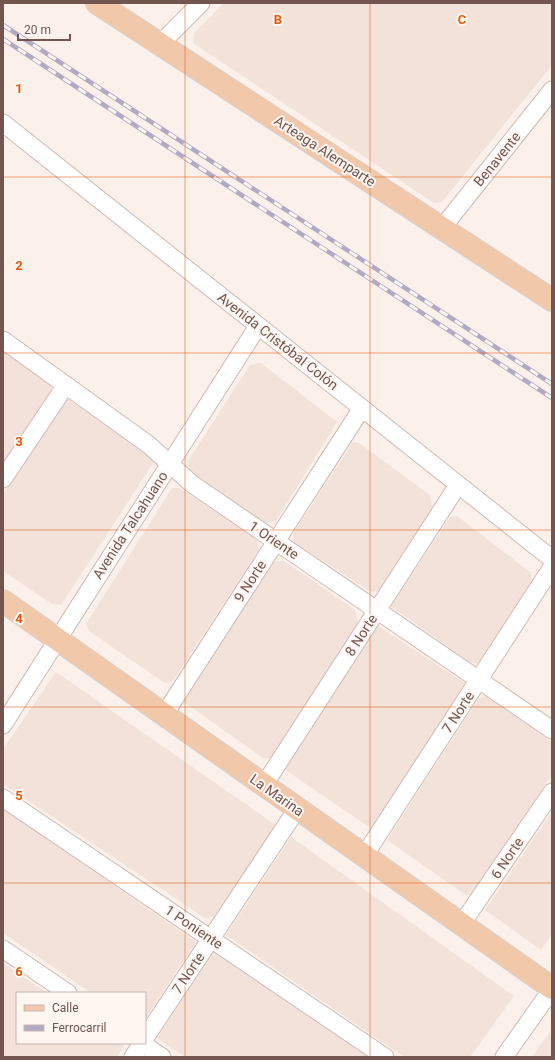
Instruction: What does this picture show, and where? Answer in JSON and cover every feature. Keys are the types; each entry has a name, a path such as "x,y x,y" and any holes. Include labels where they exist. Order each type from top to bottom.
{"main road":[{"name":"Arteaga Alemparte","path":"97,3 552,300"},
{"name":"La Marina","path":"3,601 552,989"}],"street":[{"path":"160,44 201,3"},
{"name":"Benavente","path":"442,228 552,90"},
{"name":"Avenida Cristóbal Colón","path":"3,124 552,559"},
{"name":"Avenida Talcahuano","path":"3,725 258,326"},
{"name":"1 Oriente","path":"3,340 149,445 192,484 552,730"},
{"path":"3,479 66,385"},
{"name":"9 Norte","path":"164,714 362,408"},
{"name":"8 Norte","path":"264,785 458,485"},
{"name":"7 Norte","path":"364,856 552,567"},
{"name":"6 Norte","path":"461,924 552,792"},
{"name":"1 Poniente","path":"3,798 385,1057"},
{"name":"7 Norte","path":"146,1036 297,809"},
{"path":"3,949 67,992"},
{"path":"504,1057 552,989"},
{"path":"133,1057 141,1044"},
{"path":"143,1044 162,1057"}],"shaded area":[{"path":"224,3 552,3 552,65 442,202 434,203 193,43 194,33"},
{"path":"3,351 50,384 52,391 3,467"},
{"path":"261,363 337,422 276,521 265,523 190,472 188,461 250,365"},
{"path":"65,400 69,400 155,460 61,605 52,604 3,571 3,494"},
{"path":"353,442 359,443 430,495 432,508 378,591 371,592 294,542 293,534"},
{"path":"172,488 180,488 257,540 258,551 172,682 165,683 89,631 86,624"},
{"path":"457,516 531,573 532,583 478,663 471,663 391,606 450,517"},
{"path":"274,561 284,561 355,610 358,623 271,758 263,758 184,702"},
{"path":"378,626 466,684 372,829 284,769"},
{"path":"56,672 277,826 213,917 205,918 3,784 3,749"},
{"path":"485,696 552,742 552,774 472,895 466,895 387,840 479,698"},
{"path":"3,809 196,942 146,1017 146,992 90,992 3,933"},
{"path":"552,812 552,934 541,950 485,910"},
{"path":"291,837 514,996 470,1057 404,1057 226,935"},
{"path":"213,952 368,1057 185,1057 157,1038"},
{"path":"3,963 46,992 16,992 16,1044 121,1044 124,1046 117,1057 3,1057"},
{"path":"552,1029 552,1057 532,1057"}],"railway":[{"path":"3,25 552,384"},
{"path":"3,39 552,398"}]}
